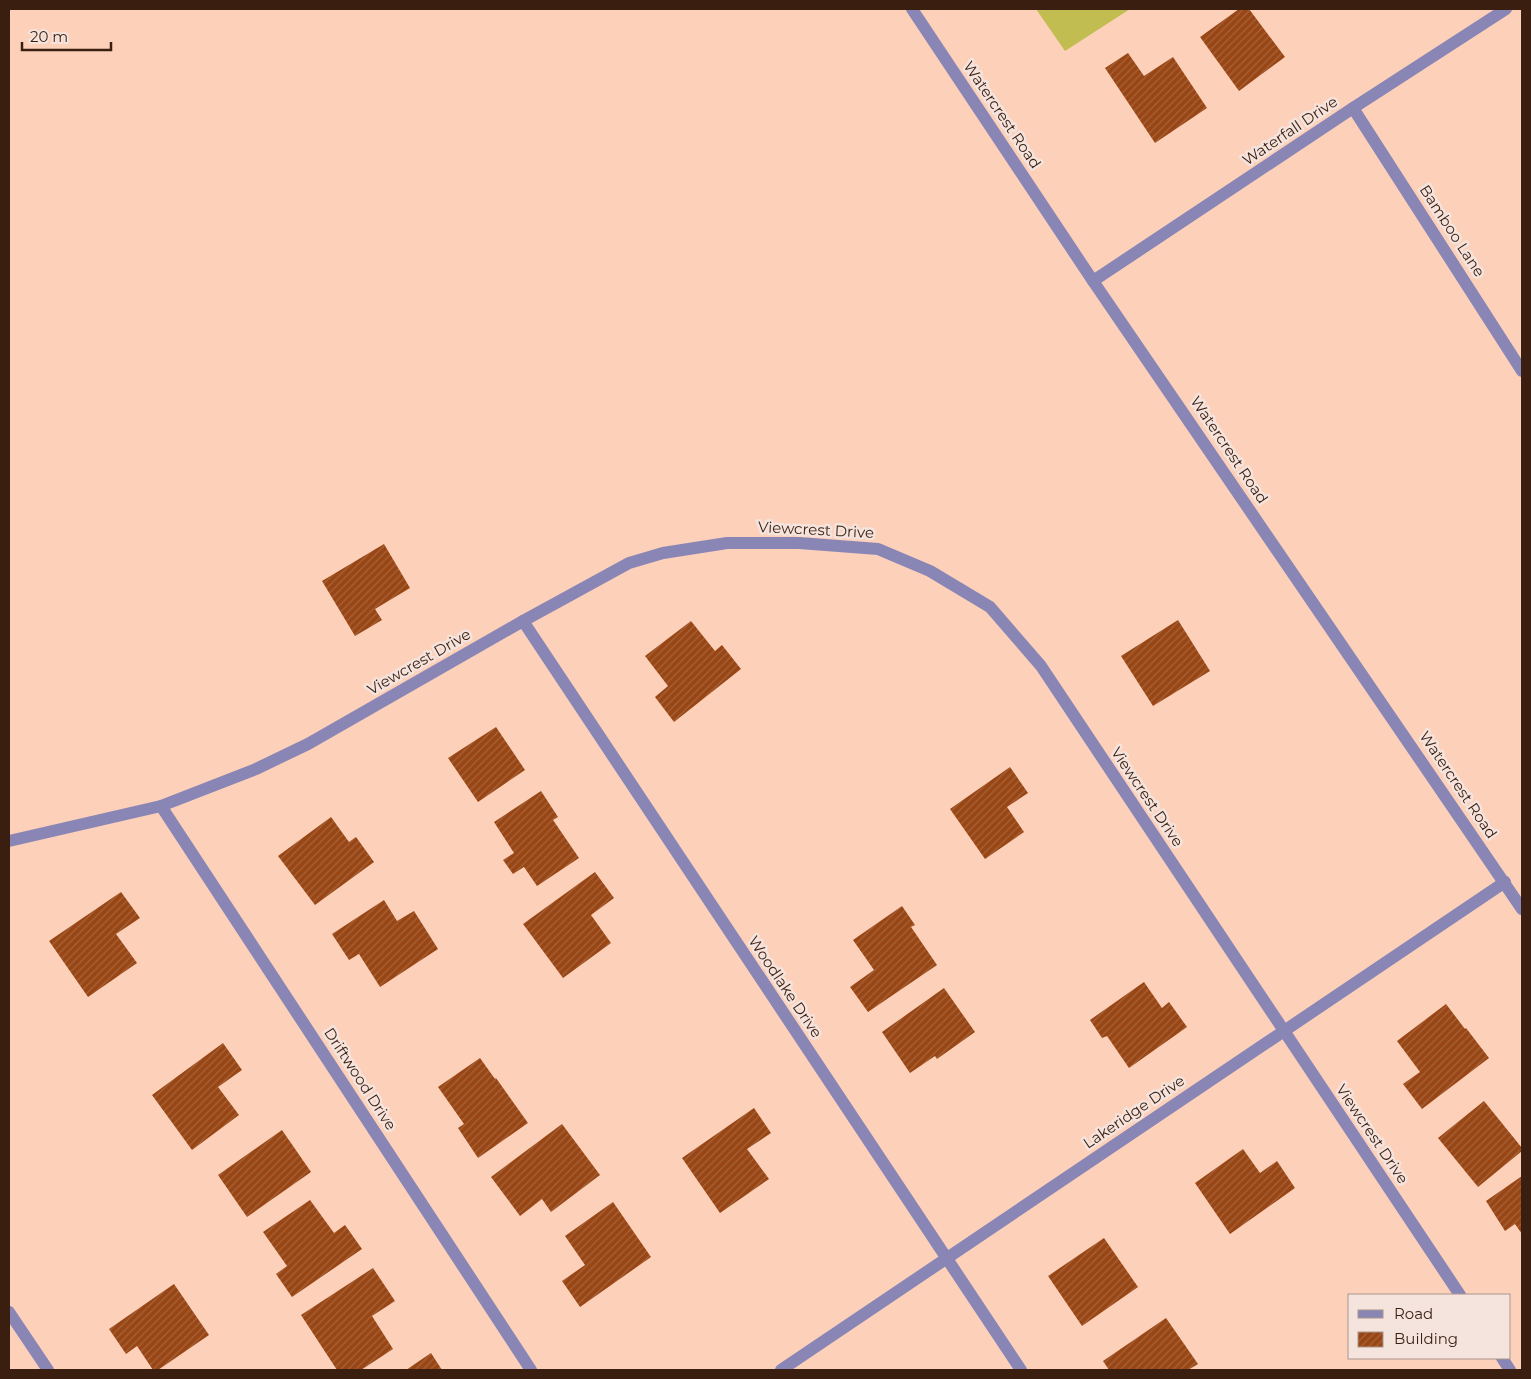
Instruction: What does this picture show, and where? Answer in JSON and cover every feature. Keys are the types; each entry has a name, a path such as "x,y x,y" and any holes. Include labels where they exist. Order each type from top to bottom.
{"street":[{"name":"Watercrest Road","path":"912,9 1093,281 1522,908"},
{"name":"Waterfall Drive","path":"1093,281 1506,9"},
{"name":"Bamboo Lane","path":"1353,108 1522,371"},
{"name":"Viewcrest Drive","path":"9,841 162,806 256,769 308,744 523,621 629,563 663,553 727,542 799,543 878,549 930,571 990,607 1041,666 1459,1294"},
{"name":"Woodlake Drive","path":"523,621 1021,1370"},
{"name":"Driftwood Drive","path":"162,806 531,1370"},
{"name":"Lakeridge Drive","path":"782,1370 1505,882"},
{"path":"9,1312 48,1370"},
{"path":"1503,1359 1510,1370"}],"shaded area":[{"path":"1036,9 1130,9 1065,51"}],"building":[{"path":"1239,9 1249,9 1285,57 1239,91 1200,37"},
{"path":"1128,53 1144,76 1173,57 1207,108 1155,143 1105,68"},
{"path":"384,544 410,588 375,609 382,620 355,636 322,581"},
{"path":"1178,620 1210,671 1153,706 1121,656"},
{"path":"691,621 715,651 722,645 741,669 674,722 655,697 668,686 645,656"},
{"path":"496,727 525,770 478,802 448,758"},
{"path":"1010,767 1028,793 1007,807 1024,832 985,859 950,809"},
{"path":"541,791 558,817 553,820 579,858 537,886 524,867 513,874 503,860 514,853 494,822"},
{"path":"331,817 349,842 356,837 374,862 315,905 278,856"},
{"path":"595,872 614,898 591,915 611,943 563,978 523,924"},
{"path":"121,892 140,918 116,934 137,963 88,997 49,941"},
{"path":"384,900 397,921 414,911 438,949 380,987 359,954 349,960 332,934"},
{"path":"902,906 915,925 911,927 937,965 868,1012 850,987 874,970 853,940"},
{"path":"1144,982 1162,1008 1169,1002 1187,1027 1129,1068 1107,1036 1102,1038 1090,1020"},
{"path":"944,988 975,1032 937,1059 935,1056 910,1073 882,1032"},
{"path":"1446,1004 1489,1058 1422,1109 1403,1084 1420,1072 1397,1041"},
{"path":"223,1043 242,1070 218,1087 239,1115 192,1150 152,1095"},
{"path":"480,1058 528,1123 478,1158 458,1128 464,1124 438,1087"},
{"path":"1484,1101 1522,1148 1522,1151 1478,1187 1438,1138"},
{"path":"754,1108 771,1133 747,1149 769,1179 720,1213 682,1158"},
{"path":"562,1124 600,1175 551,1212 542,1199 520,1216 491,1177"},
{"path":"282,1130 311,1172 247,1217 218,1175"},
{"path":"1243,1149 1260,1173 1277,1161 1295,1188 1230,1234 1195,1183"},
{"path":"1522,1176 1522,1234 1515,1224 1505,1231 1486,1201"},
{"path":"310,1200 334,1233 345,1225 362,1249 292,1297 276,1274 287,1266 263,1232"},
{"path":"613,1202 651,1257 580,1307 562,1281 585,1265 565,1236"},
{"path":"1104,1238 1138,1287 1082,1326 1048,1276"},
{"path":"373,1268 395,1301 372,1316 393,1349 361,1370 337,1370 301,1315"},
{"path":"174,1284 209,1335 158,1370 153,1370 137,1346 126,1354 109,1329"},
{"path":"1166,1318 1198,1364 1188,1370 1109,1370 1103,1361"},
{"path":"431,1353 442,1370 406,1370"}]}
